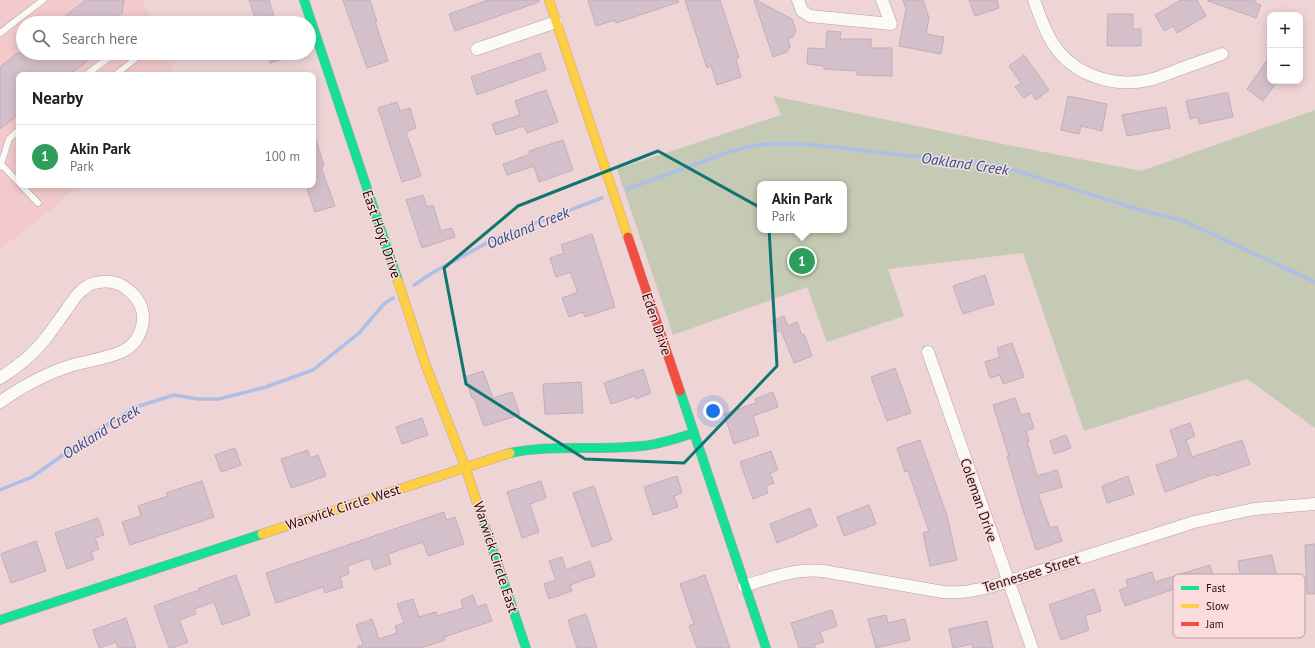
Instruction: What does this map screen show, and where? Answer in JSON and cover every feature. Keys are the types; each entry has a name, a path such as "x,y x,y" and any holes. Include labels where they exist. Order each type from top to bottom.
{"street":[{"name":"East Hoyt Drive","path":"304,0 309,16"},
{"name":"Eden Drive","path":"549,0 766,648"},
{"path":"798,0 802,11 810,16 891,24 882,0"},
{"path":"1034,0 1044,27 1058,50 1079,69 1103,79 1119,82 1148,80 1222,54"},
{"path":"477,49 556,22"},
{"name":"East Hoyt Drive","path":"316,36 426,366 465,466"},
{"path":"0,378 40,345 78,294 88,286 101,282 116,283 128,290 138,301 142,311 142,324 137,339 129,348 119,353 73,365 43,376 24,386 0,402"},
{"name":"Coleman Drive","path":"928,352 1032,648"},
{"name":"Warwick Circle West","path":"0,620 508,453 560,447 635,447 664,442 694,433"},
{"name":"Warwick Circle East","path":"465,466 526,648"},
{"name":"Tennessee Street","path":"744,586 787,573 805,570 823,571 950,593 968,592 1214,517 1254,509 1315,504"}],"lane":[{"path":"22,16 42,0"},
{"path":"0,33 16,20"},
{"path":"90,72 106,60"},
{"path":"120,72 134,60"},
{"path":"16,133 9,139 0,166 16,178"},
{"path":"25,188 38,203"}],"highlighted area":[{"path":"658,151 768,212 777,366 684,463 585,459 466,384 444,268 518,206"}],"shaded area":[{"path":"0,0 144,0 149,16 16,16 16,60 168,60 173,70 171,72 16,72 16,188 75,188 40,219 0,249"}],"green space":[{"path":"773,96 1141,171 1315,110 1315,428 1247,379 1084,431 1023,253 888,269 904,316 827,342 807,287 673,335 617,169 781,115"}],"building":[{"path":"86,0 124,0 122,13 118,16 65,16"},
{"path":"249,0 269,0 274,16 255,16"},
{"path":"343,0 370,0 377,22 375,22 388,61 367,68"},
{"path":"488,0 539,0 539,2 455,31 449,14"},
{"path":"588,0 678,0 679,2 616,23 615,20 596,26"},
{"path":"685,0 720,0 739,58 736,59 741,77 717,85 711,66 707,68"},
{"path":"754,0 792,19 796,31 793,37 788,39 790,46 787,52 773,57"},
{"path":"903,0 923,0 929,18 926,34 944,37 941,54 899,46 906,9"},
{"path":"969,0 997,0 999,8 975,16"},
{"path":"1181,0 1197,0 1206,16 1177,33 1173,26 1164,31 1155,15"},
{"path":"1208,0 1255,0 1254,2 1261,5 1256,18"},
{"path":"1108,14 1133,14 1133,29 1141,29 1141,46 1107,46"},
{"path":"827,31 841,32 840,39 871,39 871,48 892,48 892,76 857,75 857,71 824,69 824,66 807,64 808,48 826,49"},
{"path":"540,53 546,70 477,95 471,77"},
{"path":"16,55 16,60 88,60 73,72 16,72 16,116 0,129 0,67"},
{"path":"1024,55 1049,90 1036,100 1031,93 1024,98 1015,87 1021,83 1009,66"},
{"path":"269,60 280,60 270,63"},
{"path":"1267,60 1267,84 1276,84 1263,101 1247,89"},
{"path":"546,90 558,122 527,133 524,126 496,135 492,124 520,115 515,101"},
{"path":"1228,93 1233,117 1199,124 1198,117 1190,119 1186,101"},
{"path":"1068,96 1107,104 1102,131 1081,126 1079,134 1061,130"},
{"path":"397,102 400,111 410,108 416,128 406,132 421,176 402,182 378,108"},
{"path":"1166,107 1170,128 1127,136 1122,115"},
{"path":"563,140 573,170 539,182 534,166 507,175 503,164 530,154 529,151"},
{"path":"316,141 324,166 321,167 335,206 315,212 307,188 316,188"},
{"path":"423,195 427,207 433,205 441,231 452,228 455,237 422,248 406,200"},
{"path":"592,234 615,307 585,317 583,312 569,317 562,298 576,293 577,290 570,272 556,277 550,258 564,253 561,245"},
{"path":"985,275 994,304 963,314 953,286"},
{"path":"784,316 788,326 797,322 802,335 804,334 812,356 794,363 781,330 776,332 772,321"},
{"path":"1012,343 1024,377 1003,384 1000,375 990,378 985,362 1000,357 997,348"},
{"path":"895,368 911,413 887,421 871,377"},
{"path":"643,369 651,393 636,399 635,396 611,404 604,383"},
{"path":"483,371 493,398 512,392 520,415 484,426 465,377"},
{"path":"581,382 583,413 545,414 543,384"},
{"path":"773,392 778,407 753,416 759,435 734,444 724,414 756,403 755,399"},
{"path":"1015,398 1021,415 1029,413 1034,428 1026,431 1029,441 1027,441 1037,476 1057,470 1062,487 1038,494 1050,528 1057,526 1062,541 1036,550 993,405"},
{"path":"422,418 428,435 402,444 396,427"},
{"path":"1190,423 1195,436 1186,440 1192,457 1242,440 1250,464 1216,476 1215,474 1165,492 1156,465 1179,457 1170,430"},
{"path":"1066,435 1071,448 1054,454 1050,441"},
{"path":"920,440 947,516 957,560 930,566 923,533 929,531 908,471 905,472 897,448"},
{"path":"235,448 241,465 221,472 215,455"},
{"path":"308,450 310,458 318,455 326,476 291,488 281,459"},
{"path":"771,451 778,470 770,473 774,483 766,486 768,493 753,499 740,462"},
{"path":"677,476 682,493 674,496 678,507 653,515 644,487"},
{"path":"1128,476 1134,494 1107,503 1102,486"},
{"path":"202,481 214,517 130,545 122,522 141,516 138,506 168,496 166,493"},
{"path":"541,481 546,498 530,504 539,532 522,538 507,492"},
{"path":"594,486 612,540 592,547 573,493"},
{"path":"869,505 876,524 844,536 837,517"},
{"path":"810,508 817,526 777,543 770,524"},
{"path":"444,512 446,520 455,517 464,544 428,556 423,542 388,554 391,564 374,570 370,558 347,566 349,574 340,577 343,587 325,593 323,587 276,603 266,573"},
{"path":"98,518 104,535 95,538 99,549 91,552 94,559 67,569 55,533"},
{"path":"36,541 46,571 11,583 1,554"},
{"path":"1315,544 1315,594 1307,594 1305,545"},
{"path":"1272,555 1276,574 1240,574 1238,561"},
{"path":"562,557 566,570 590,561 595,576 570,585 572,591 549,599 544,584 556,580 549,561"},
{"path":"1210,565 1213,574 1181,574"},
{"path":"1152,572 1155,582 1173,576 1173,589 1125,606 1119,590 1128,587 1126,580"},
{"path":"236,575 250,615 222,625 214,602 194,609 196,614 179,620 188,642 169,648 154,606"},
{"path":"705,575 730,648 697,648 689,626 694,624 680,584"},
{"path":"1094,589 1101,611 1085,616 1089,630 1061,640 1049,605"},
{"path":"473,595 477,607 486,604 492,621 444,637 445,640 421,648 358,648 358,646 363,645 356,625 372,619 379,639 397,633 395,626 404,623 397,604 413,599 419,617 436,612 437,616 463,608 461,600"},
{"path":"832,610 837,626 820,632 824,642 814,645 815,648 799,648 791,623"},
{"path":"586,614 597,648 577,648 568,620"},
{"path":"886,615 888,623 905,619 910,640 876,648 868,619"},
{"path":"126,618 136,648 118,648 116,642 99,648 93,630"},
{"path":"987,621 993,648 973,648 972,644 953,648 949,629"}],"waterway":[{"name":"Oakland Creek","path":"627,189 726,153 748,147 768,144 805,144 1001,166 1137,209 1184,221 1315,282"},
{"name":"Oakland Creek","path":"414,285 432,273 496,238 602,198"},
{"name":"Oakland Creek","path":"0,490 32,477 91,435 136,407 174,395 198,399 219,399 266,387 313,370 359,333 384,304 393,298"}],"traffic: fast":[{"path":"304,0 309,16"},
{"path":"316,36 398,281"},
{"path":"680,391 766,648"},
{"path":"510,453 526,450 559,448 608,448 648,445 694,433"},
{"path":"480,512 526,648"},
{"path":"0,620 262,534"}],"traffic: slow":[{"path":"549,0 628,237"},
{"path":"398,281 426,366 465,466 480,512"},
{"path":"262,534 510,453"}],"traffic: jam":[{"path":"628,237 680,391"}],"place":[{"name":"Akin Park","path":"802,261"}]}
